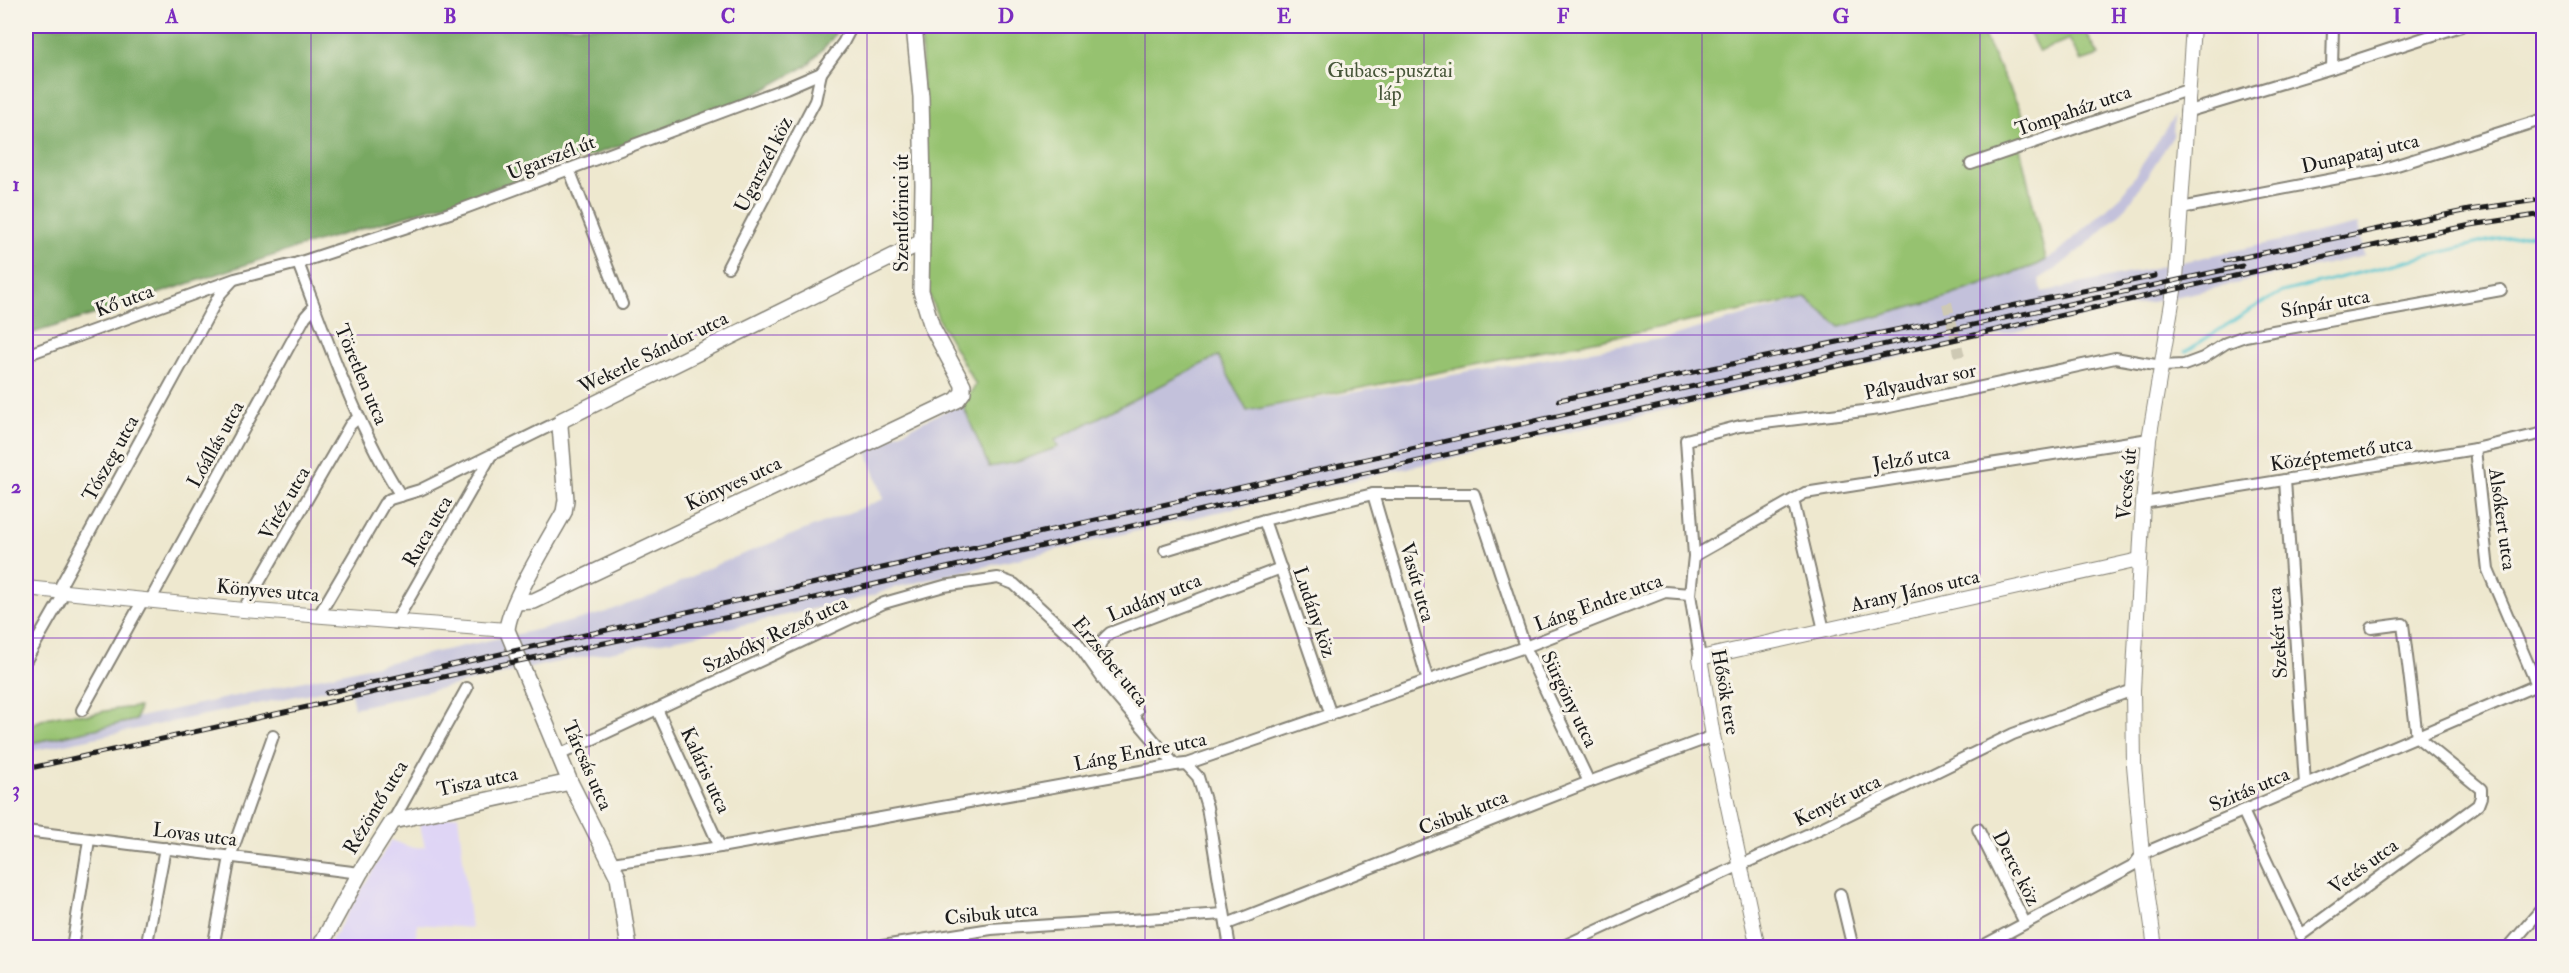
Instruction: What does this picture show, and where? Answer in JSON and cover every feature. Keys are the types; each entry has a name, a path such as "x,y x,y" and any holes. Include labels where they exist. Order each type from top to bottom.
{"main road":[{"name":"Szentlőrinci út","path":"914,26 921,97 921,291 926,311 963,385 963,392"},
{"name":"Wekerle Sándor utca","path":"562,420 922,242"},
{"name":"Könyves utca","path":"516,602 534,601 957,400 963,392"},
{"path":"507,630 516,602 564,512 566,500 560,426 562,420"},
{"name":"Tárcsás utca","path":"507,630 570,782 618,877 628,948"},
{"name":"Tisza utca","path":"393,821 570,782"},
{"name":"Rézöntő utca","path":"319,948 360,873 393,821"}],"street":[{"path":"821,73 843,43 852,26"},
{"name":"Vecsés út","path":"2155,948 2142,854 2134,765 2133,690 2143,503 2149,440 2175,280 2193,26"},
{"path":"2332,68 2333,26"},
{"path":"2186,112 2461,26"},
{"name":"Ugarszél út","path":"235,279 298,263 465,208 821,73"},
{"name":"Ugarszél köz","path":"728,267 815,101 821,73"},
{"name":"Tompaház utca","path":"1971,164 2187,90"},
{"name":"Dunapataj utca","path":"2181,208 2380,170 2544,118"},
{"path":"569,169 622,304"},
{"name":"Töretlen utca","path":"298,263 359,417 382,466 401,496"},
{"name":"Kő utca","path":"26,355 235,279"},
{"name":"Tószeg utca","path":"26,660 61,599 61,585 220,294 235,279"},
{"name":"Sínpár utca","path":"2161,366 2184,365 2203,358 2226,342 2245,336 2501,290"},
{"name":"Lóállás utca","path":"82,710 147,601 304,317 315,307"},
{"name":"Pályaudvar sor","path":"1686,440 1740,426 1880,409 2115,358 2161,366"},
{"name":"Vitéz utca","path":"243,610 350,425 359,417"},
{"name":"Wekerle Sándor utca","path":"319,615 384,504 490,457 562,420"},
{"name":"Középtemető utca","path":"2143,503 2475,449 2544,433"},
{"name":"Hősök tere","path":"1686,440 1694,556 1689,594 1713,736 1758,948"},
{"name":"Jelző utca","path":"1694,556 1805,493 2149,440"},
{"name":"Alsókert utca","path":"2475,449 2488,570 2541,686"},
{"name":"Ruca utca","path":"395,622 490,457"},
{"name":"Szekér utca","path":"2285,480 2306,784"},
{"path":"1165,550 1264,520 1373,494"},
{"name":"Sürgöny utca","path":"1373,494 1474,494 1525,647 1589,782"},
{"name":"Vasút utca","path":"1373,494 1428,681"},
{"path":"1793,500 1824,630"},
{"name":"Ludány köz","path":"1264,520 1332,715"},
{"name":"Arany János utca","path":"1700,658 2139,560"},
{"name":"Ludány utca","path":"1140,725 1138,713 1099,658 1098,647 1102,639 1110,633 1281,568"},
{"name":"Szabóky Rezső utca","path":"559,755 891,600 944,586 987,579 998,578 1014,584"},
{"name":"Erzsébet utca","path":"1014,584 1076,641 1140,725 1181,765 1198,777 1207,807 1230,948"},
{"name":"Könyves utca","path":"26,588 243,610 507,630"},
{"name":"Láng Endre utca","path":"612,863 720,847 1181,765 1525,647 1665,592 1689,594"},
{"path":"2372,628 2403,624 2417,737"},
{"name":"Szitás utca","path":"1979,948 2134,865 2142,854 2541,686"},
{"name":"Rézöntő utca","path":"393,821 467,688"},
{"name":"Kenyér utca","path":"1559,948 1741,865 2013,734 2133,690"},
{"name":"Kaláris utca","path":"657,709 720,847"},
{"path":"213,948 230,856 273,736"},
{"name":"Csibuk utca","path":"870,948 991,929 1225,919 1713,736"},
{"name":"Vetés utca","path":"2243,811 2301,935 2478,805 2481,789 2417,737"},
{"name":"Derce köz","path":"1978,829 2025,923"},
{"name":"Lovas utca","path":"26,831 360,873"},
{"path":"72,948 88,840"},
{"path":"146,948 165,848"},
{"path":"1840,894 1853,948"},
{"path":"2508,948 2544,906"}],"shaded area":[{"path":"2174,116 2173,136 2127,207 2093,239 2056,269 2039,279 2042,292 2358,224 2364,256 1953,345 1345,482 889,589 875,595 693,636 552,663 354,708 349,685 26,752 26,742 545,628 600,614 657,594 715,565 884,499 866,449 962,403 1058,447 1055,440 1219,356 1248,411 1665,338 1806,298 1840,327 1944,298 2037,265 2056,254 2122,195"},
{"path":"458,815 471,928 417,924 415,947 327,948 391,840 413,848 425,847 419,823"}],"green space":[{"path":"26,26 840,26 831,40 808,65 729,109 462,199 293,249 26,335"},
{"name":"Gubacs-pusztai láp","path":"921,26 1979,26 2032,134 2018,139 2046,260 1944,298 1840,327 1806,298 1247,411 1218,356 1055,440 1058,447 1017,462 989,467 962,403 976,385 940,323 927,289"},
{"path":"2026,26 2088,26 2083,28 2099,55 2081,61 2069,39 2039,52"},
{"path":"139,707 136,720 26,744 26,728 38,721 65,714 90,715 109,710"}],"waterway":[{"path":"2185,352 2282,292 2487,241 2544,232"}],"tunnel":[{"path":"1947,303 1960,357"}],"railway":[{"path":"2225,261 2469,210 2544,199"},
{"path":"26,769 461,673 739,615 2283,265 2471,225 2544,214"},
{"path":"327,693 1562,415 2242,266"},
{"path":"1559,400 2155,276"}]}
